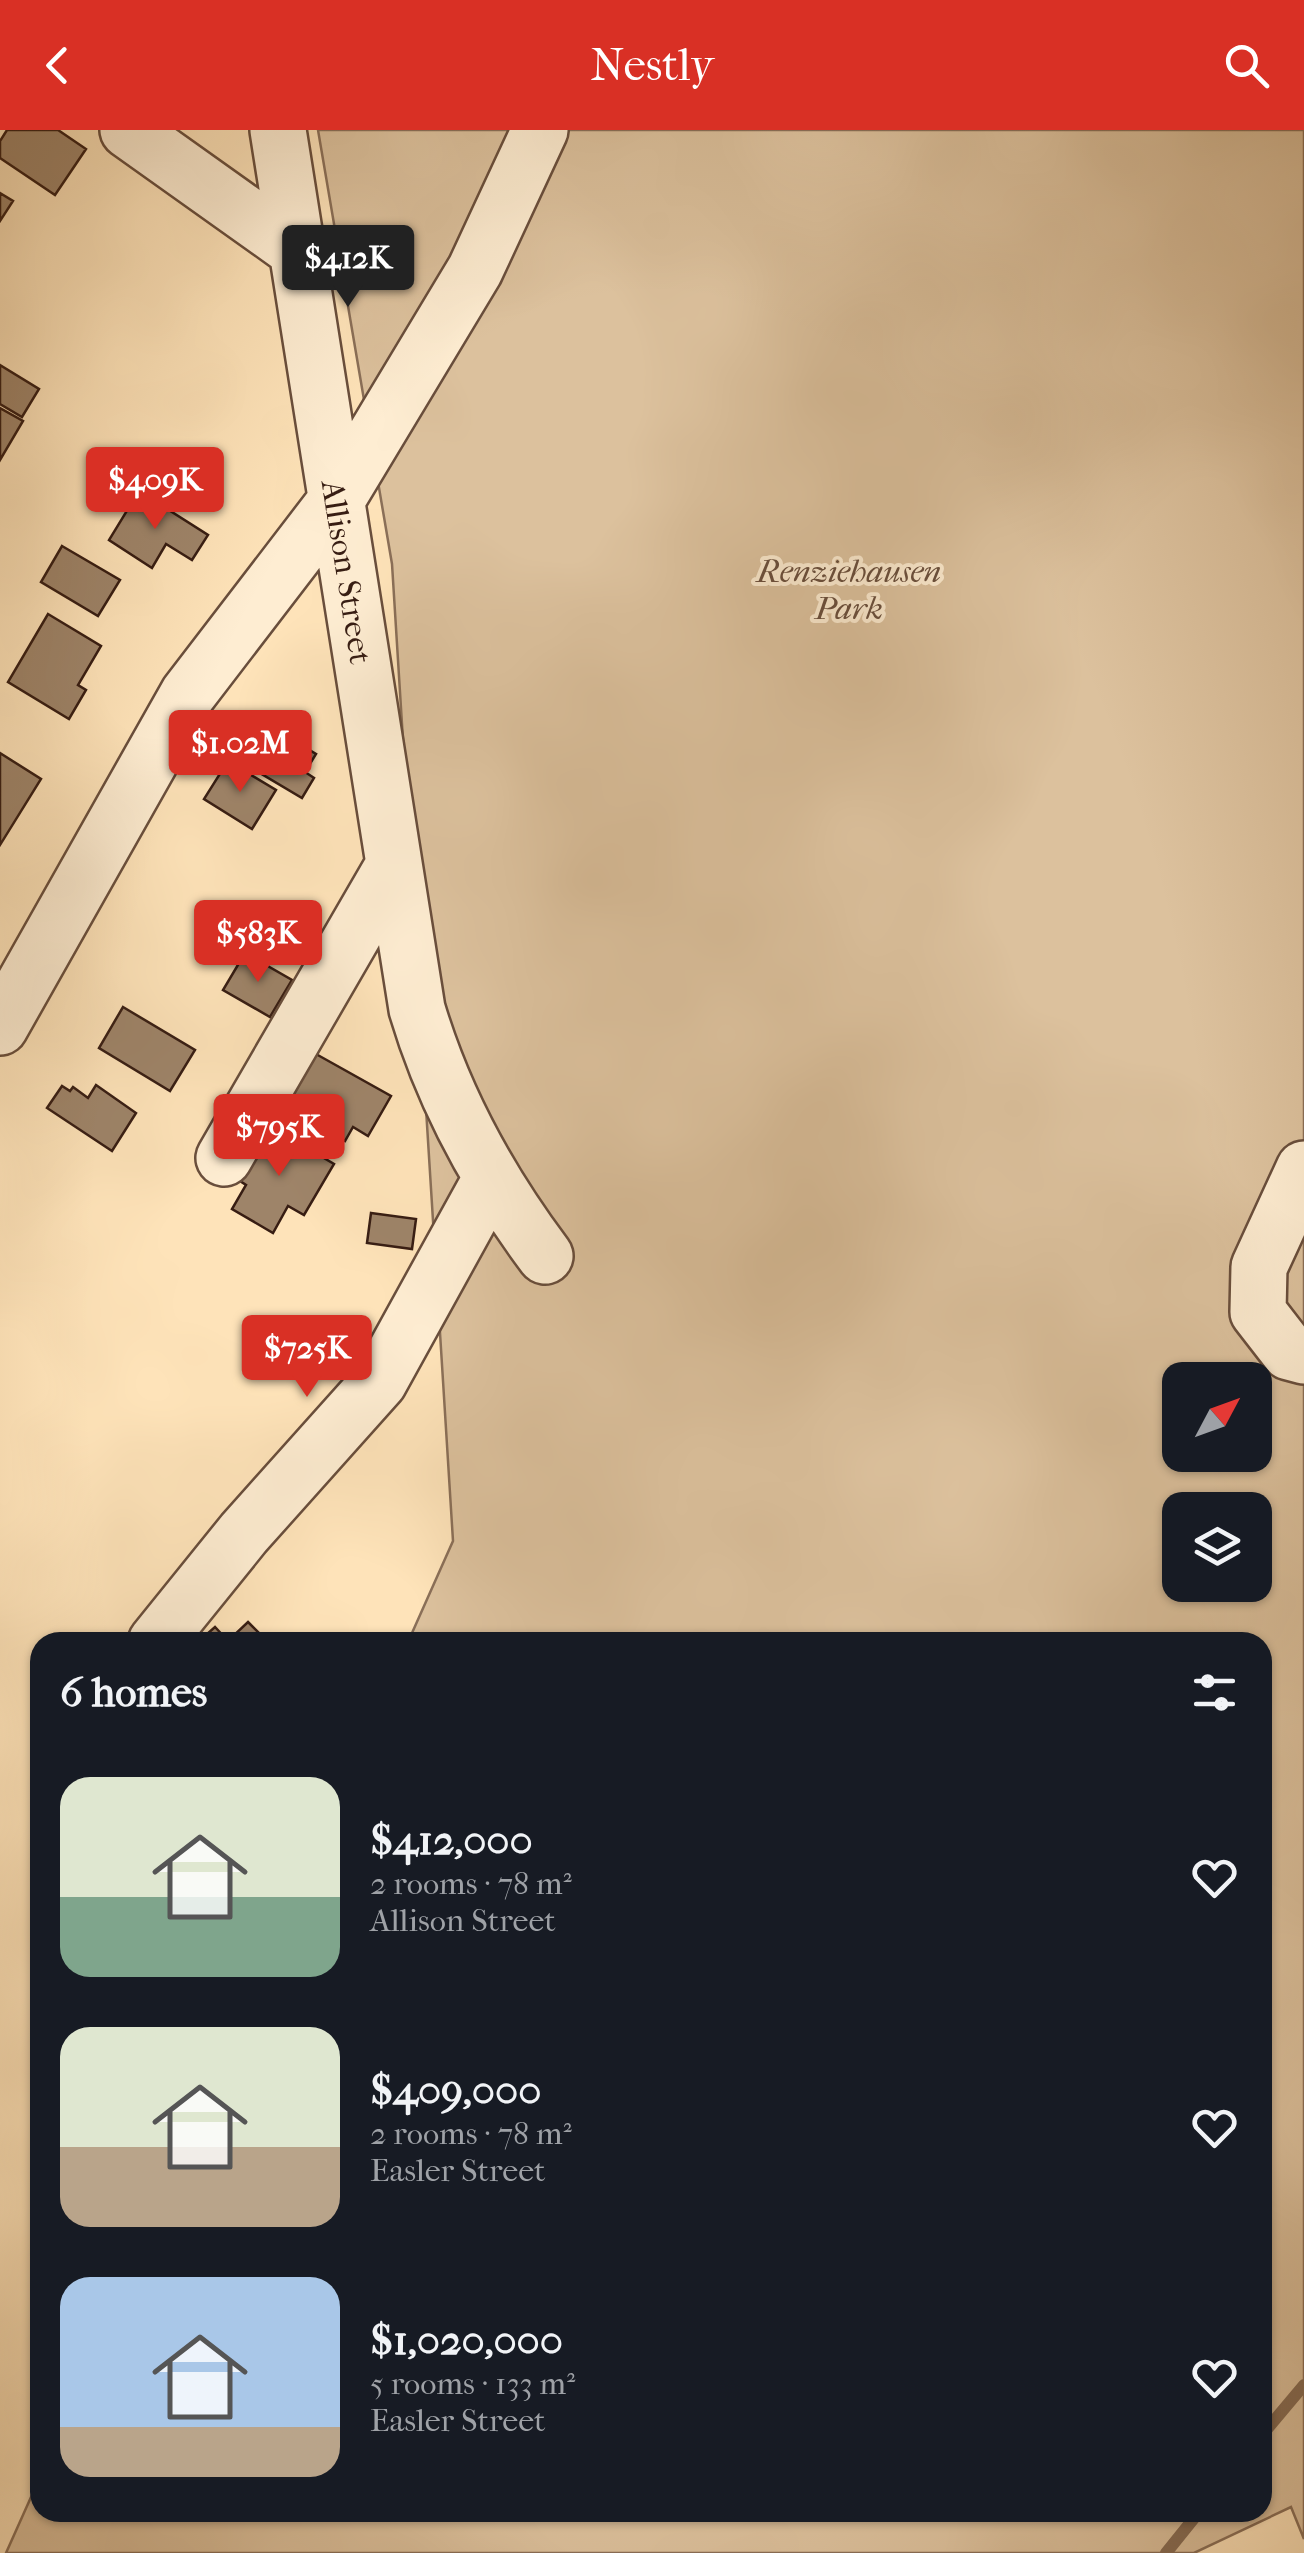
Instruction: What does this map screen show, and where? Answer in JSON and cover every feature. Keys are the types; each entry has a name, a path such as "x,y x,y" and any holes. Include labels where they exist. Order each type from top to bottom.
{"street":[{"path":"128,130 295,250"},
{"name":"Allison Street","path":"278,130 416,1009 433,1064 466,1136 545,1256"},
{"path":"1,1023 188,694 336,501 475,270 540,130"},
{"path":"224,1158 392,868"},
{"path":"1304,1169 1259,1267 1258,1312 1289,1352 1304,1356"},
{"path":"164,1632 244,1533 379,1382 492,1178"}],"green space":[{"name":"Renziehausen Park","path":"318,130 1304,130 1304,2539 1291,2507 1272,2516 1272,1632 412,1632 453,1541 392,564"},
{"name":"Renziehausen Park","path":"30,2499 30,2522 1259,2522 1194,2553 6,2553"}],"building":[{"path":"7,130 58,130 86,149 55,195 0,158 0,141"},
{"path":"0,193 13,201 0,221"},
{"path":"0,365 39,389 22,417 0,404"},
{"path":"0,408 23,421 0,460"},
{"path":"139,491 208,535 192,560 166,544 152,568 109,540"},
{"path":"62,546 120,580 98,616 41,582"},
{"path":"48,614 101,646 78,685 86,690 69,719 8,682"},
{"path":"235,720 282,748 289,738 316,754 305,772 314,778 302,798 218,748"},
{"path":"0,753 41,779 0,845"},
{"path":"228,761 276,790 252,829 204,799"},
{"path":"245,953 292,980 270,1017 223,990"},
{"path":"123,1007 195,1050 170,1091 99,1048"},
{"path":"307,1049 391,1096 368,1136 353,1127 345,1141 277,1103"},
{"path":"96,1085 136,1113 112,1151 47,1108 62,1086 70,1091 73,1087 88,1098"},
{"path":"266,1124 334,1164 304,1215 288,1206 273,1233 232,1209 246,1185 234,1177"},
{"path":"371,1213 416,1219 412,1249 367,1243"},
{"path":"248,1622 258,1632 237,1632"}],"waterway":[{"path":"1272,2423 1304,2385"},
{"path":"1166,2553 1191,2522"}]}
